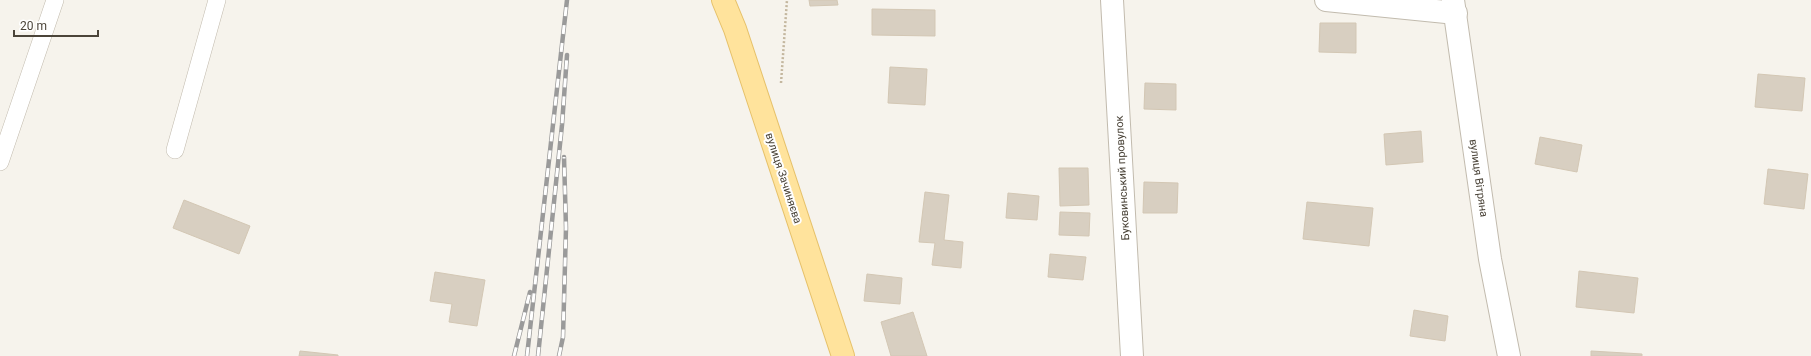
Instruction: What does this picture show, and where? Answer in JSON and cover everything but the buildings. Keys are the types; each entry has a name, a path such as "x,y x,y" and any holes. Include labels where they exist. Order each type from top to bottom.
{"main road":[{"name":"вулиця Зачиняєва","path":"723,0 735,29 843,356"}],"street":[{"name":"Буковинський провулок","path":"1112,0 1132,356"},
{"path":"1326,0 1454,7"},
{"name":"вулиця Вітряна","path":"1454,7 1490,259 1509,356"}],"lane":[{"path":"0,162 55,0"},
{"path":"175,150 217,0"}],"path":[{"path":"781,85 787,0"}],"railway":[{"path":"527,356 567,0"},
{"path":"538,356 562,125 567,55"},
{"path":"559,356 563,337 566,228 564,157"},
{"path":"514,356 530,292"}]}
